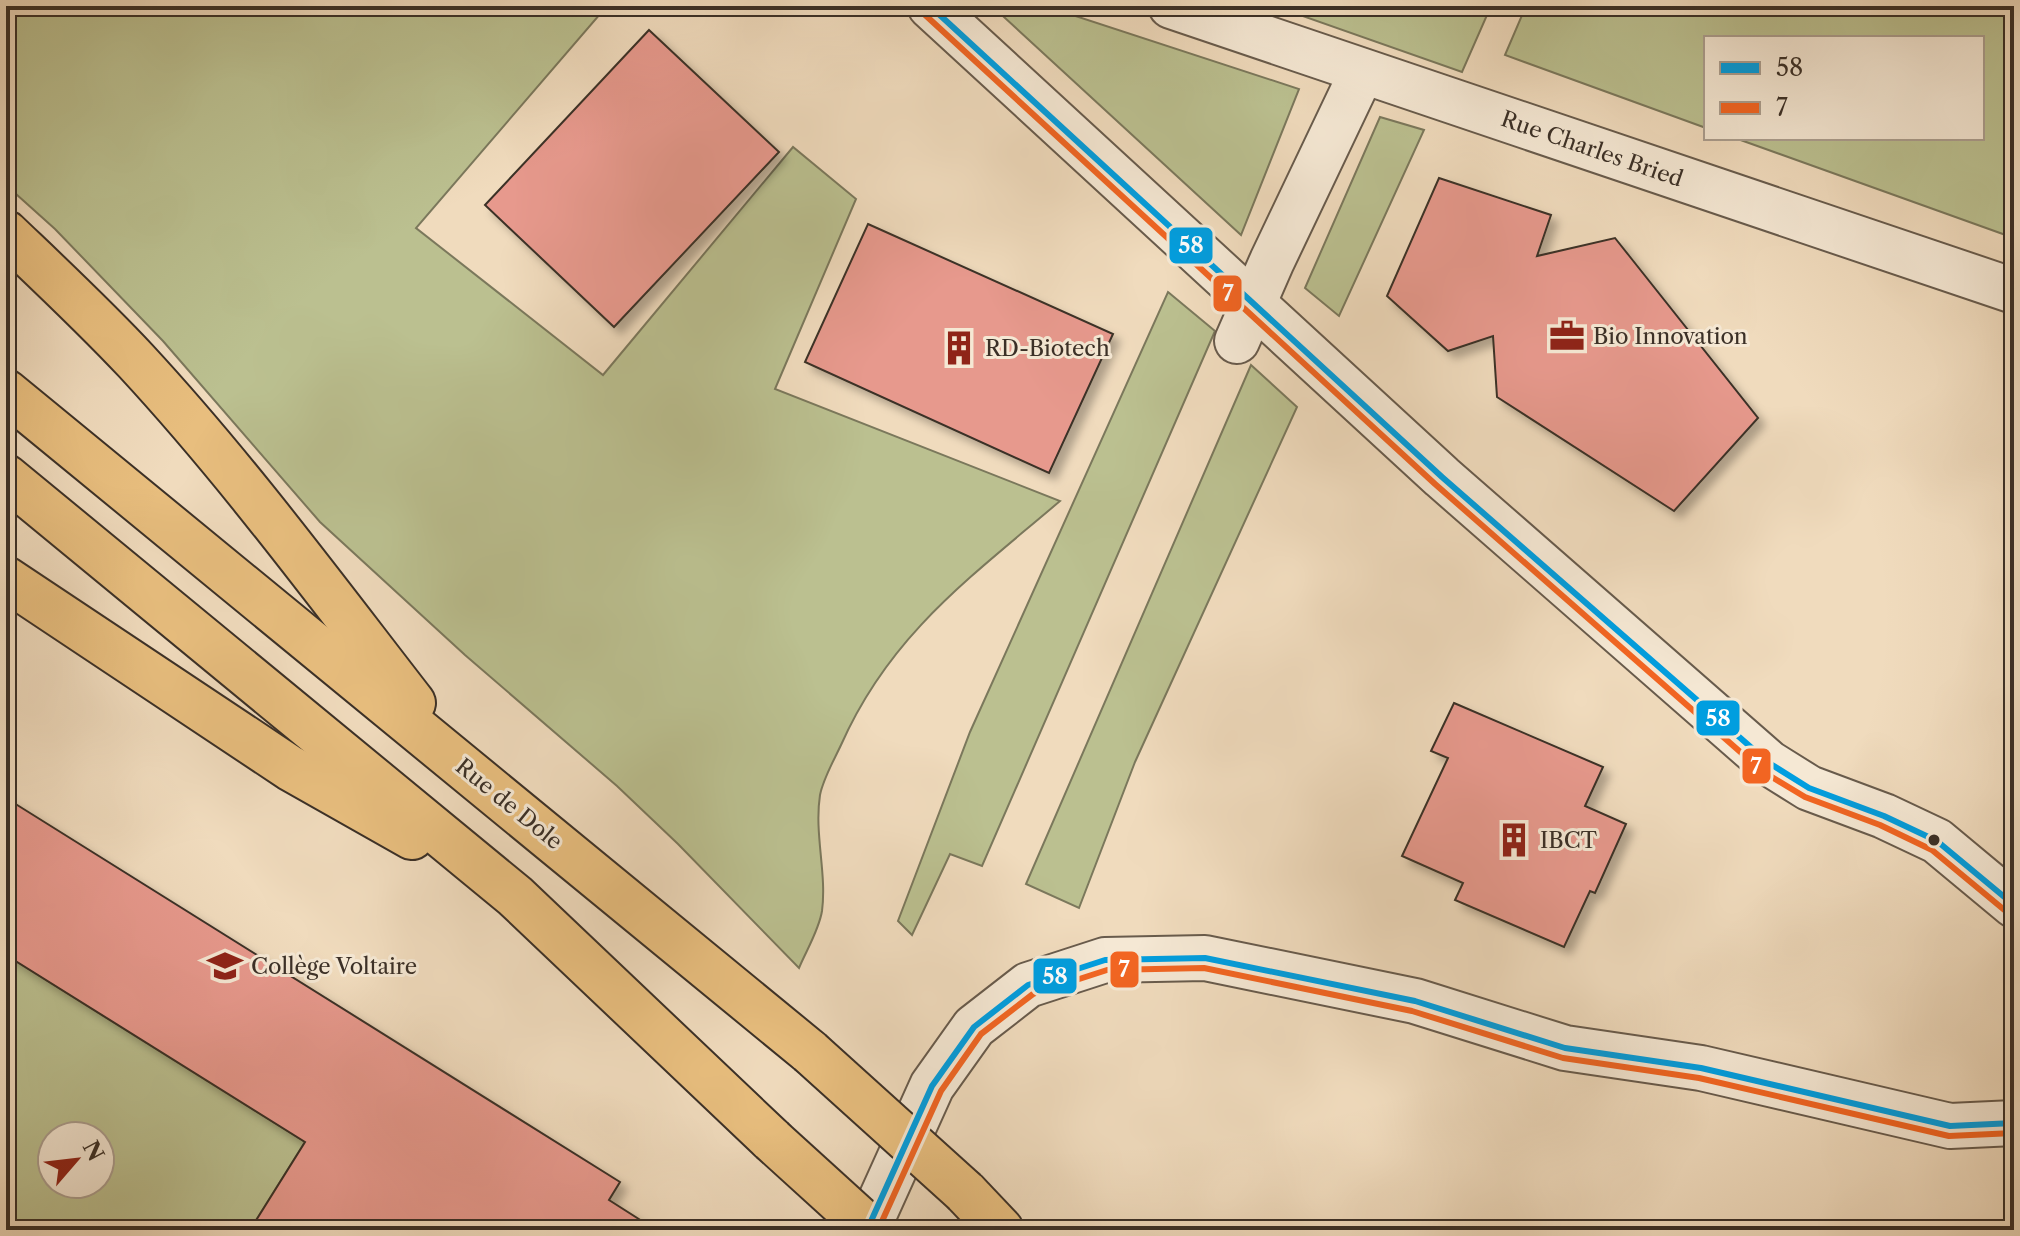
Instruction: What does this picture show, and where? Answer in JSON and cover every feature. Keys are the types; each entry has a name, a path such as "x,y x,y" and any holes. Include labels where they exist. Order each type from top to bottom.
{"main road":[{"path":"6,233 138,363 238,479 458,762"},
{"name":"Rue de Dole","path":"6,392 810,1052 965,1192 1001,1230"},
{"path":"6,477 515,896 869,1230"},
{"path":"6,579 290,768 515,896"}],"street":[{"path":"930,6 1245,323 1442,477 1769,763 1809,788 1884,816 1937,841 2014,905"},
{"name":"Rue Charles Bried","path":"1171,6 2014,291"},
{"path":"1245,323 1362,72"},
{"path":"869,1230 932,1086 974,1027 1028,985 1105,960 1205,958 1415,1001 1565,1048 1701,1068 1950,1126 2014,1123"}],"green space":[{"path":"22,6 607,6 416,228 603,375 793,147 856,199 775,389 1060,501 936,610 883,671 861,706 820,795 818,824 822,911 799,968 617,786 465,655 320,522 163,341 55,229 6,185 6,26"},
{"path":"992,6 1045,6 1299,89 1241,235"},
{"path":"1297,6 1491,6 1462,72 1294,13"},
{"path":"1526,6 2014,6 2014,238 1741,140 1984,140 1984,36 1704,36 1704,127 1505,55"},
{"path":"1380,117 1424,130 1339,316 1305,288"},
{"path":"1168,292 1215,331 982,866 950,854 912,935 898,921 970,732"},
{"path":"1251,365 1297,407 1135,762 1079,908 1026,884"},
{"path":"6,955 305,1142 250,1230 6,1230"}],"building":[{"path":"649,30 779,152 614,327 485,205"},
{"path":"1439,178 1551,215 1537,256 1615,238 1758,418 1674,511 1497,397 1493,336 1448,351 1387,296"},
{"name":"RD-Biotech","path":"868,224 1113,334 1049,473 805,362"},
{"name":"IBCT","path":"1454,703 1603,767 1585,806 1626,824 1595,893 1590,891 1564,947 1455,900 1463,883 1402,856 1448,758 1431,751"},
{"path":"6,798 620,1182 609,1200 656,1230 250,1230 305,1142 6,955"}],"transit line":[{"name":"58","path":"930,6 1442,477 1769,763 1809,788 1884,816 1937,841 2014,905"},
{"name":"7","path":"923,13 1435,484 1762,771 1805,797 1880,825 1932,850 2008,913"},
{"name":"58","path":"867,1230 932,1086 974,1027 1028,985 1105,960 1205,958 1415,1001 1565,1048 1701,1068 1950,1126 2014,1123"},
{"name":"7","path":"878,1230 941,1091 981,1034 1033,994 1107,970 1204,968 1412,1011 1563,1058 1699,1078 1949,1136 2014,1133"}],"place":[{"name":"Bio Innovation","path":"1567,336"},
{"name":"RD-Biotech","path":"959,348"},
{"name":"IBCT","path":"1514,840"},
{"name":"Collège Voltaire","path":"225,966"}]}
